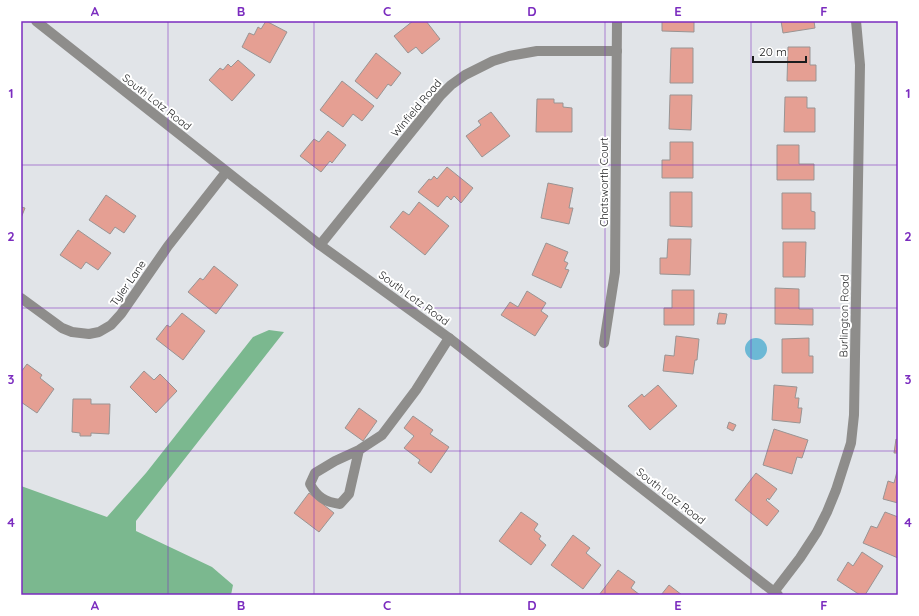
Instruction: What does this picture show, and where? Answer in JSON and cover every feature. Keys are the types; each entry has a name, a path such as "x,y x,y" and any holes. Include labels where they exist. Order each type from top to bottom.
{"street":[{"name":"South Lotz Road","path":"36,21 320,245 449,338 776,593"},
{"name":"Chatsworth Court","path":"604,343 615,272 617,21"},
{"name":"Burlington Road","path":"776,593 817,532 836,490 851,443 854,415 860,65 856,21"},
{"name":"Winfield Road","path":"320,245 440,96 451,85 465,75 493,61 526,52 617,51"},
{"name":"Tyler Lane","path":"21,298 62,328 72,332 89,334 99,332 111,324 121,314 168,246 226,172"},
{"path":"359,450 349,494 340,504 329,502 315,494 310,484 315,473 334,461 359,450 382,435 416,390 449,338"}],"green space":[{"path":"269,330 284,332 136,521 136,531 212,567 233,585 231,595 21,595 21,486 107,517 146,473 253,337"}],"water":[{"path":"752,338 760,338 767,345 767,353 760,360 752,360 745,353 745,345"}],"building":[{"path":"266,21 287,32 270,63 242,47 249,33 254,35 258,27 261,29"},
{"path":"413,21 426,21 440,39 422,54 416,47 408,53 394,36"},
{"path":"662,21 694,21 694,32 662,31"},
{"path":"781,21 814,21 815,28 783,33"},
{"path":"788,47 810,47 810,65 816,65 816,81 787,81"},
{"path":"671,48 693,48 693,83 670,83"},
{"path":"376,53 401,73 391,86 388,84 377,99 355,81"},
{"path":"238,60 255,75 232,101 209,80 220,68 223,70 228,64 231,67"},
{"path":"342,81 374,106 362,121 353,114 343,127 320,110"},
{"path":"670,95 692,95 691,130 669,129"},
{"path":"785,97 807,97 807,108 815,108 815,132 784,132"},
{"path":"537,99 554,99 554,103 563,103 563,107 572,108 572,132 536,132"},
{"path":"491,112 510,136 482,157 466,136 481,125 478,121"},
{"path":"328,131 346,145 332,163 330,161 321,172 300,156 314,139 319,142"},
{"path":"670,142 693,142 693,178 662,178 662,160 670,160"},
{"path":"777,145 799,145 799,164 814,164 814,180 777,180"},
{"path":"447,167 473,188 461,203 454,196 451,200 447,196 438,207 418,192 429,179 431,180 434,176 437,179"},
{"path":"548,183 573,188 569,208 573,208 569,224 541,218"},
{"path":"670,192 692,192 692,227 670,226"},
{"path":"782,193 811,193 811,211 815,212 815,229 782,229"},
{"path":"106,195 136,216 124,233 115,227 110,234 89,220"},
{"path":"419,202 449,226 425,255 390,227 403,211 409,215"},
{"path":"21,207 25,208 21,218"},
{"path":"78,230 111,253 98,270 86,262 81,269 60,255"},
{"path":"668,239 691,239 690,275 660,274 660,258 667,258"},
{"path":"783,242 806,242 805,277 783,277"},
{"path":"546,243 568,252 564,261 568,263 565,269 569,270 561,288 532,275"},
{"path":"214,266 238,285 216,314 188,292 200,278 203,280"},
{"path":"775,288 799,289 799,309 813,309 813,325 775,324"},
{"path":"672,290 694,290 694,325 664,325 664,308 672,308"},
{"path":"527,291 546,303 541,311 548,316 535,336 501,315 510,302 518,307"},
{"path":"182,313 205,331 183,360 156,339 167,325 170,327"},
{"path":"719,313 727,314 725,324 717,324"},
{"path":"676,336 699,339 697,360 695,360 693,374 663,371 665,355 674,356"},
{"path":"809,338 809,356 813,356 813,373 782,373 782,339"},
{"path":"27,364 42,375 40,378 54,389 37,413 21,402 21,372"},
{"path":"144,371 154,380 160,374 177,391 156,413 130,387"},
{"path":"658,385 677,406 650,430 628,406 642,394 644,397"},
{"path":"774,385 797,387 795,398 799,398 798,408 802,408 800,423 772,420"},
{"path":"73,399 91,399 91,404 110,404 109,434 91,433 91,436 80,436 80,433 72,432"},
{"path":"359,408 377,421 363,441 345,428"},
{"path":"413,416 433,430 430,434 449,447 431,473 418,463 420,460 404,448 414,436 404,428"},
{"path":"729,422 736,425 733,431 727,428"},
{"path":"774,429 808,440 802,458 797,457 792,474 763,465"},
{"path":"896,439 898,440 898,453 894,453"},
{"path":"898,468 898,503 883,499 888,481 894,483"},
{"path":"756,473 777,489 769,500 768,498 766,500 779,511 767,526 735,500"},
{"path":"309,493 334,513 319,532 294,513"},
{"path":"521,512 538,524 534,530 541,536 539,539 546,545 531,565 499,541"},
{"path":"885,512 898,517 898,558 863,543 871,526 877,528"},
{"path":"573,535 590,548 586,553 601,565 583,589 551,565"},
{"path":"862,552 883,566 865,595 860,595 837,580 848,562 853,566"},
{"path":"618,570 635,582 631,588 640,595 599,595"},
{"path":"669,585 682,595 661,595"}]}
